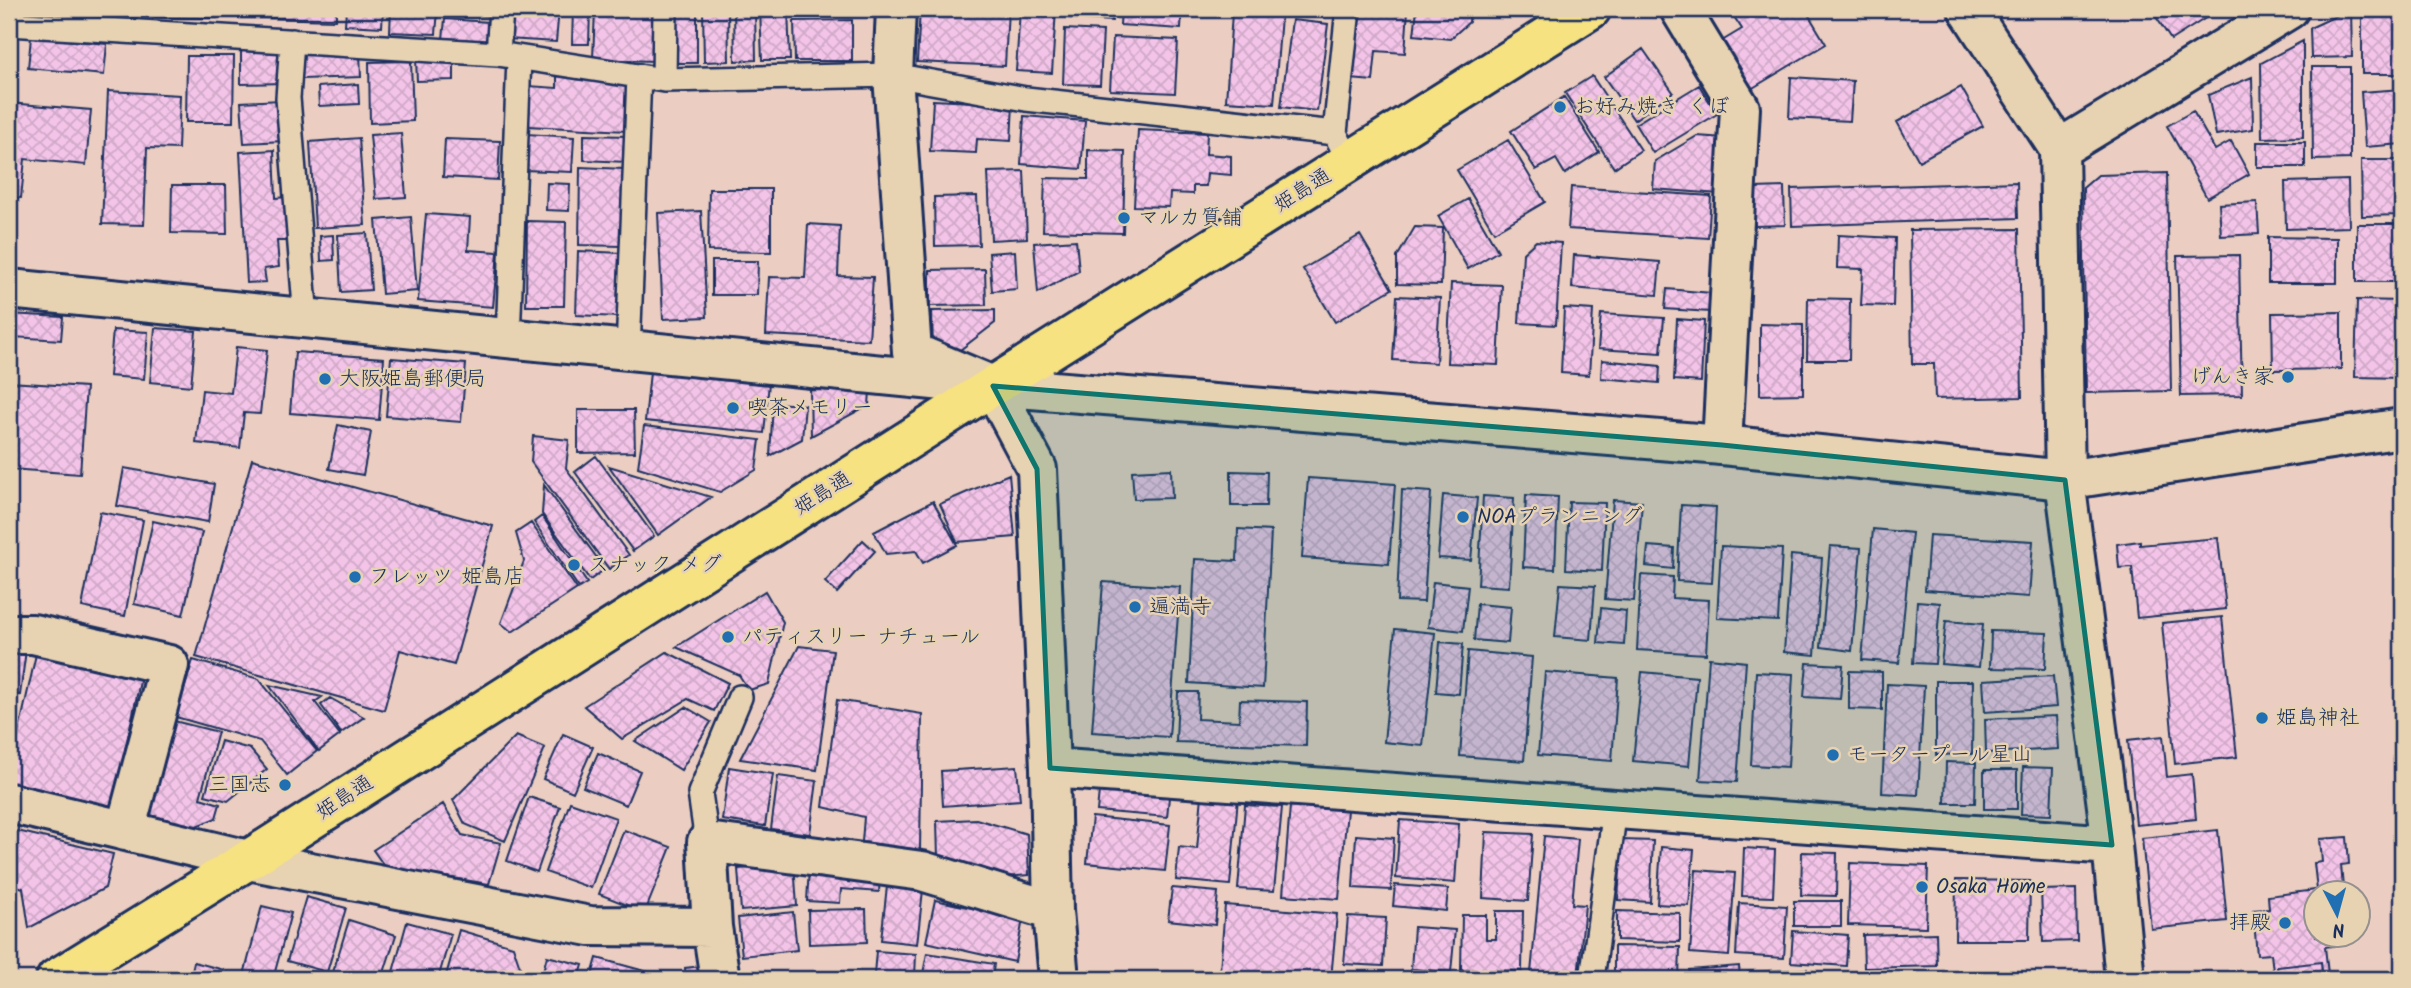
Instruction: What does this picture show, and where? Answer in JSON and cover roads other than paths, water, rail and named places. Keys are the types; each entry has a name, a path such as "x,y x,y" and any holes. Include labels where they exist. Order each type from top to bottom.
{"main road":[{"name":"姫島通","path":"56,979 248,860 993,386 1343,147 1591,9"}],"street":[{"path":"895,9 893,75 912,352 993,386 1037,469 1050,768 1053,911 1059,979"},
{"path":"1680,9 1740,108 1722,445"},
{"path":"1968,9 2059,149 2066,480 2112,845 2125,979"},
{"path":"2059,149 2289,9"},
{"path":"9,289 993,386 1722,445 2066,480 2402,428"},
{"path":"9,634 33,634 169,665 125,831"},
{"path":"1050,768 2112,845"},
{"path":"9,803 248,860 590,926 712,927"},
{"path":"720,979 712,927 707,842 922,871 1053,911"}],"lane":[{"path":"501,9 508,56 508,339"},
{"path":"664,80 665,9"},
{"path":"9,24 508,56 664,80 893,75 1026,99 1343,147 1348,9"},
{"path":"292,41 288,98 306,319"},
{"path":"628,351 639,76"},
{"path":"707,842 700,793 740,697"},
{"path":"1592,979 1615,809"}],"place":[{"name":"お好み焼き くぼ","path":"1560,107"},
{"name":"マルカ質舗","path":"1124,218"},
{"name":"げんき家","path":"2288,377"},
{"name":"大阪姫島郵便局","path":"325,379"},
{"name":"喫茶メモリー","path":"733,408"},
{"name":"NOAプランニング","path":"1463,517"},
{"name":"スナック メグ","path":"574,565"},
{"name":"フレッツ 姫島店","path":"355,577"},
{"name":"遍満寺","path":"1135,607"},
{"name":"パティスリー ナチュール","path":"728,637"},
{"name":"姫島神社","path":"2262,718"},
{"name":"モータープール星山","path":"1833,755"},
{"name":"三国志","path":"285,785"},
{"name":"Osaka Home","path":"1922,887"},
{"name":"拝殿","path":"2285,923"}]}
